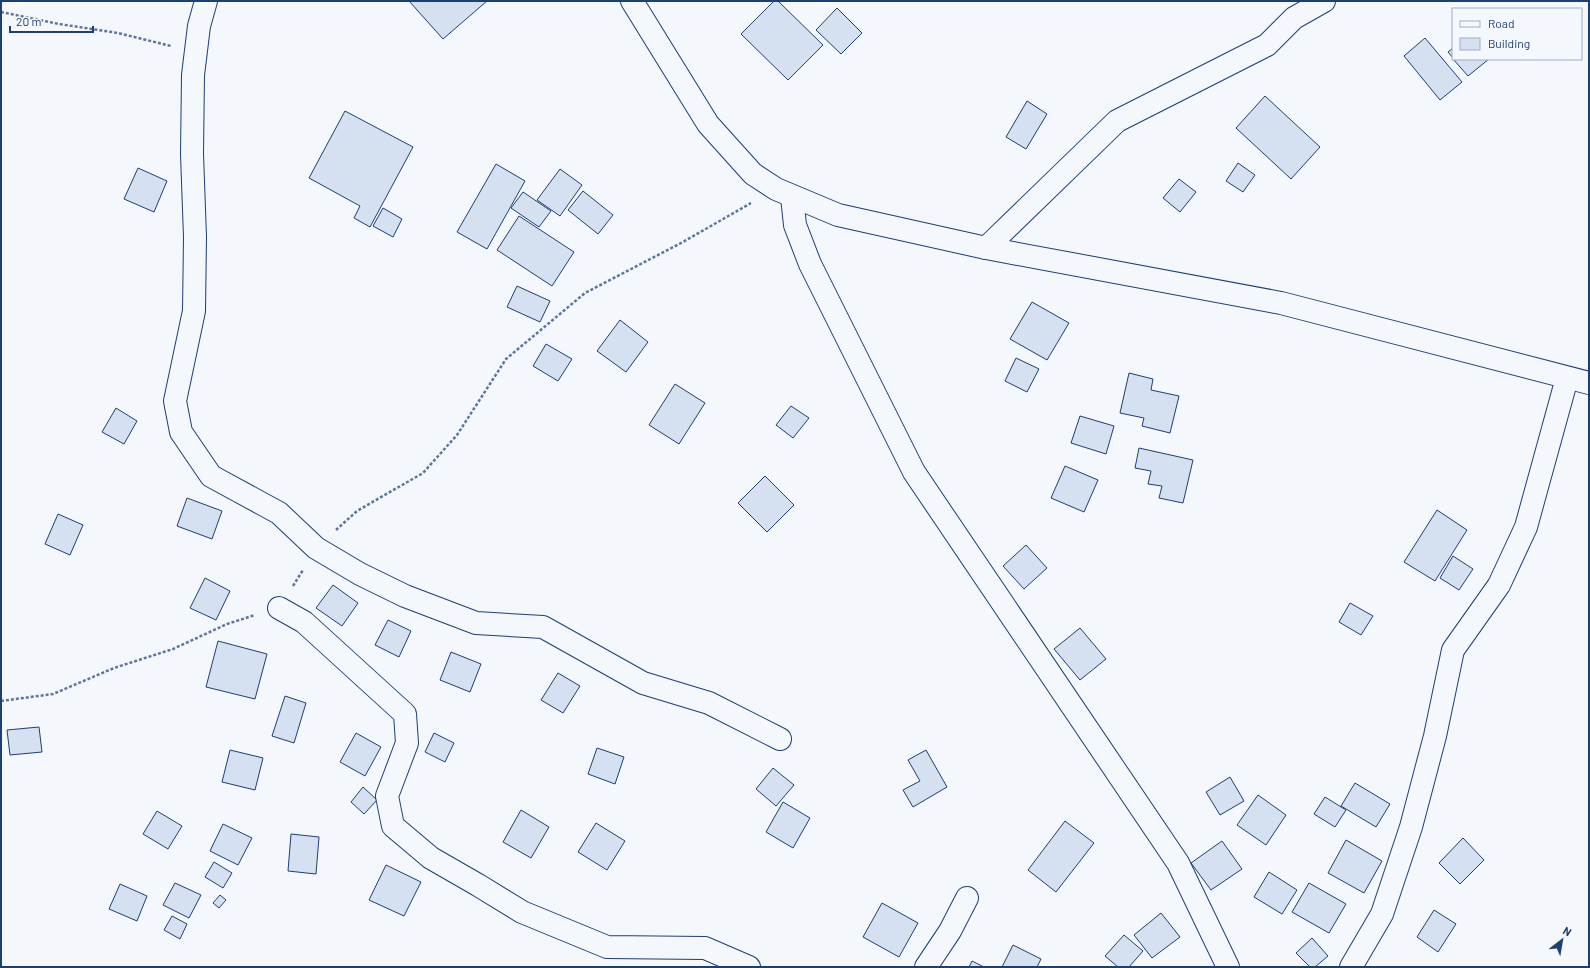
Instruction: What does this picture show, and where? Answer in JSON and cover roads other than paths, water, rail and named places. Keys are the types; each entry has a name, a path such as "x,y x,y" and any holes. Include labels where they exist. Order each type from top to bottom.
{"street":[{"path":"206,1 199,26 193,69 192,154 195,237 194,311 176,401 181,432 211,476 279,513 316,548 366,577 405,596 476,623 543,627 643,683 709,702 780,739"},
{"path":"632,1 708,124 753,174 784,193 838,215 986,248 1281,303 1589,383"},
{"path":"986,248 1117,121 1267,45 1294,18 1324,1"},
{"path":"784,193 810,264 914,472 1178,863 1228,967"},
{"path":"1351,967 1382,914 1406,841 1434,736 1453,650 1499,585 1526,527 1567,378"},
{"path":"279,608 304,622 405,714 407,743 387,796 393,826 431,858 522,912 606,947 705,948 748,967"},
{"path":"926,967 950,931 967,898"}]}
